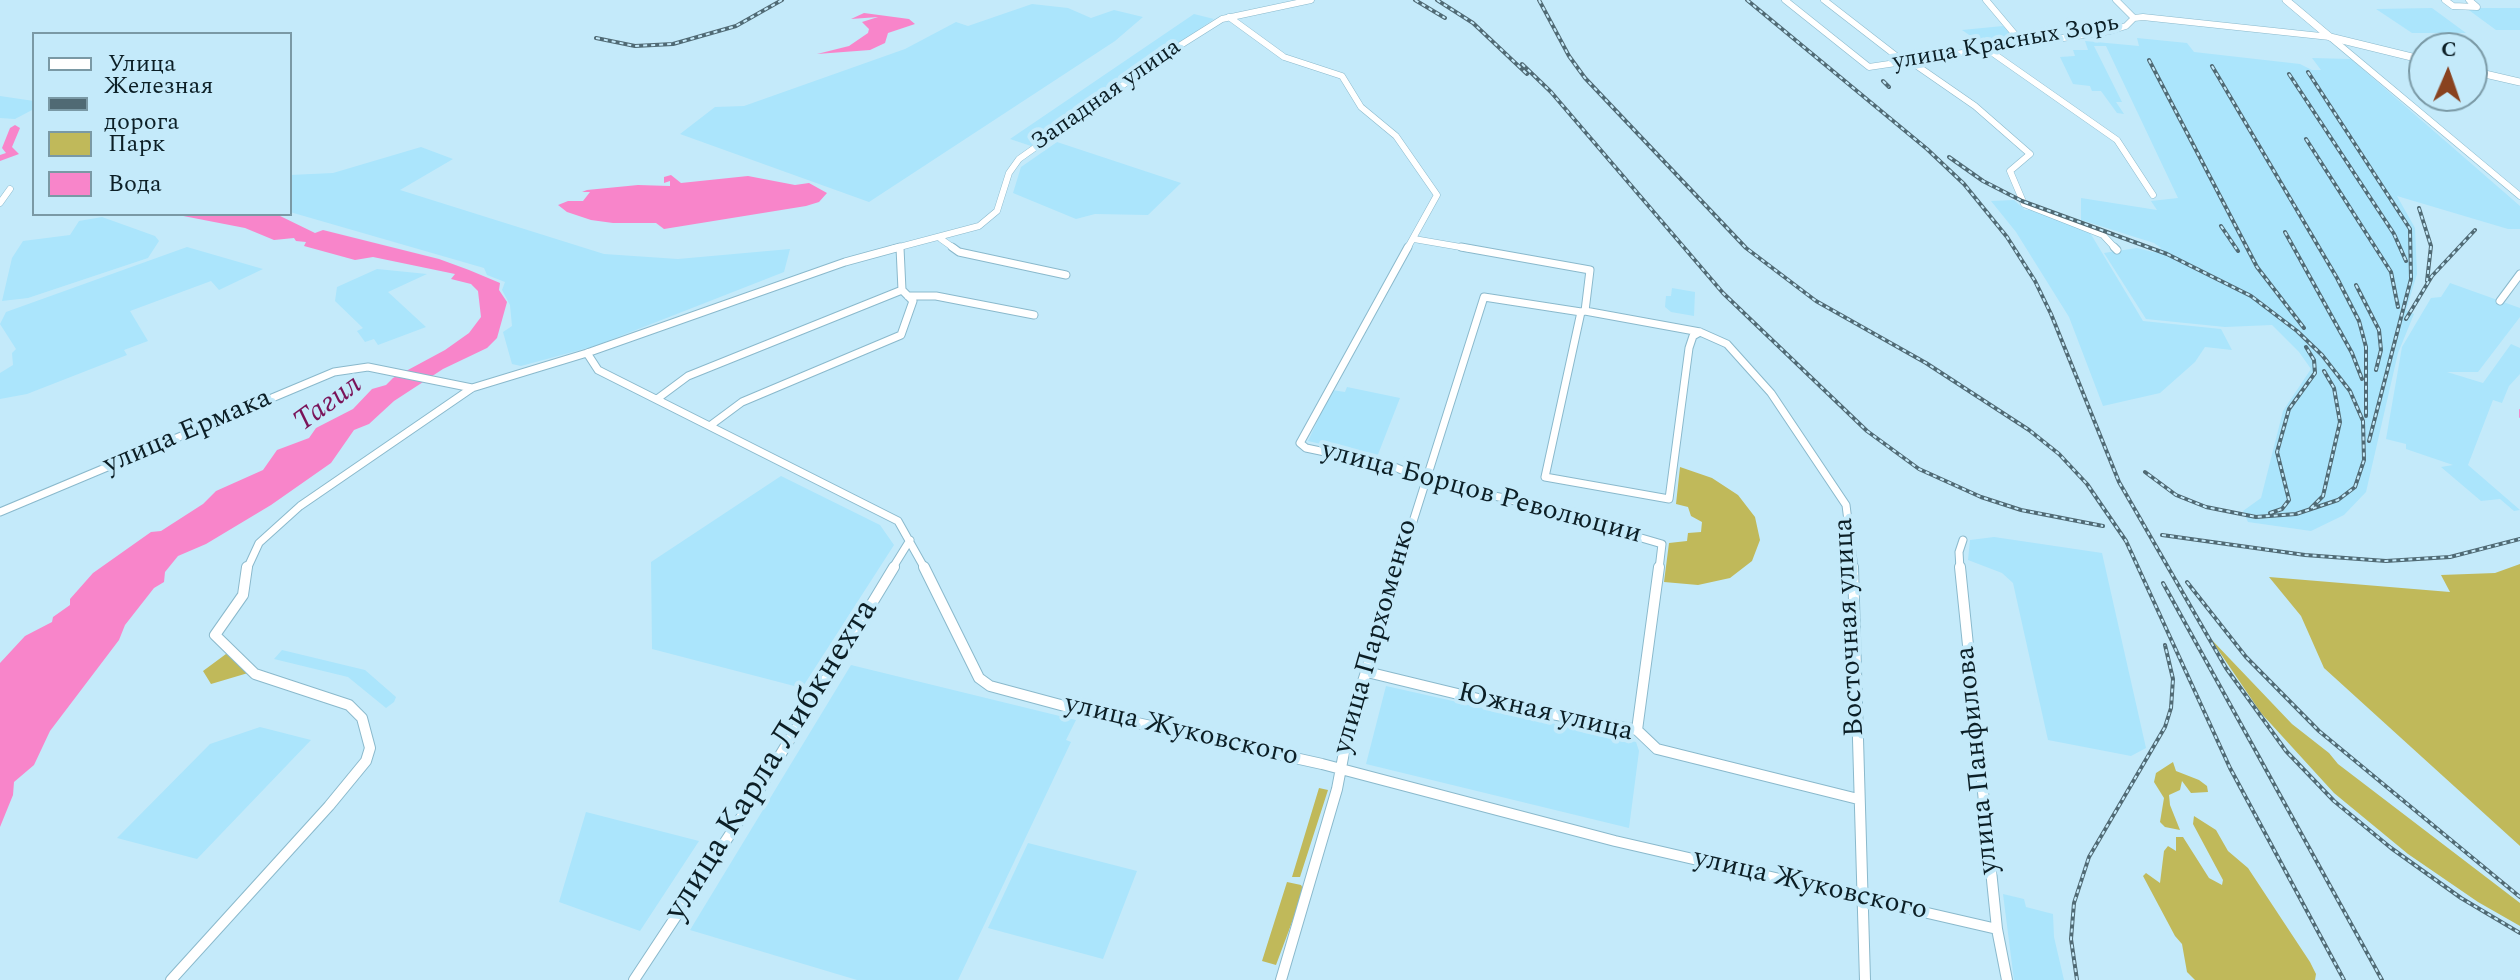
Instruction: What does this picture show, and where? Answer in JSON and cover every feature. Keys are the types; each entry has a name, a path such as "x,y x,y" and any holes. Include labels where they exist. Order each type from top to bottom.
{"main road":[{"path":"2286,0 2330,37"},
{"name":"улица Красных Зорь","path":"2330,37 2408,56"},
{"path":"2488,75 2520,82"}],"street":[{"name":"Западная улица","path":"472,388 587,353 793,279 979,226 993,216 1009,173 1028,151 1168,53 1214,23 1229,17 1311,0"},
{"name":"улица Красных Зорь","path":"1785,0 1869,67 2110,31 2126,26 2134,18 2151,17 2330,37"},
{"path":"1824,0 1975,106 2030,154 2010,171 2022,201 2103,235 2117,250"},
{"path":"1986,0 2023,44"},
{"path":"2116,0 2134,18"},
{"path":"2445,0 2453,6 2477,7 2469,0"},
{"path":"1229,17 1284,57 1342,76 1361,107 1396,136 1437,195 1414,239 1590,270 1545,477 1669,499 1689,348 1693,336 1700,332"},
{"path":"2330,37 2520,196"},
{"path":"1987,49 2117,140 2153,195"},
{"path":"0,203 10,189"},
{"path":"941,239 959,252 1066,275"},
{"name":"улица Борцов Революции","path":"1414,239 1300,443 1306,448 1392,466 1424,480 1504,498 1662,544 1637,730"},
{"path":"711,425 742,402 901,335 913,301 904,293 900,248"},
{"path":"2500,301 2520,274"},
{"path":"657,399 688,376 904,293 1034,315"},
{"name":"Восточная улица","path":"1484,297 1700,332 1731,348 1771,393 1846,505 1853,551 1865,980"},
{"name":"улица Пархоменко","path":"1281,980 1424,480 1484,297"},
{"name":"улица Жуковского","path":"587,353 598,370 898,521 979,678 990,686 1036,700 1322,764 1565,829 1997,929"},
{"name":"улица Ермака","path":"0,512 312,380 354,368 380,369 472,388"},
{"path":"171,980 329,806 366,761 370,748 362,718 349,705 255,674 215,635 243,595 248,562 259,543 300,506 472,388"},
{"name":"улица Карла Либкнехта","path":"634,980 756,795 910,540"},
{"name":"улица Панфилова","path":"1963,540 1959,552 1960,573 1997,929 2007,980"},
{"name":"Южная улица","path":"1367,672 1499,704 1637,730 1657,749 1858,799"}],"shaded area":[{"path":"1032,4 1068,8 1091,18 1114,10 1143,17 1115,41 869,202 680,134 715,107 744,106 905,49 956,22 968,26"},
{"path":"2432,8 2465,32 2410,32 2376,9"},
{"path":"2466,8 2520,8 2520,30 2496,30"},
{"path":"1194,14 1214,19 1031,146 1010,139"},
{"path":"2003,26 2017,41 1985,46 1962,30"},
{"path":"2137,38 2187,43 2194,52 2300,64 2312,70 2321,70 2312,58 2351,59 2408,109 2408,112 2412,112 2520,206 2520,229 2508,229 2397,196 2415,228 2417,274 2406,310 2414,314 2398,353 2366,492 2344,515 2311,531 2248,522 2243,511 2261,498 2283,411 2311,369 2299,352 2272,325 2225,327 2146,319 2104,253 2137,248 2153,252 2161,248 2154,243 2081,220 2081,198 2157,210 2151,201 2178,198 2106,46 2094,46 2122,102 2116,102 2124,114 2117,113 2101,91 2073,84 2060,57 2075,56 2073,50 2088,50 2085,41 2139,46"},
{"path":"0,96 32,101 32,110 15,119 0,118"},
{"path":"1057,142 1181,183 1148,215 1095,214 1076,219 1013,193 1021,167"},
{"path":"421,147 453,159 400,190 604,254 678,259 790,249 784,272 595,346 521,366 512,364 503,332 512,326 510,305 502,290 505,282 487,275 484,268 292,213 292,175 333,173"},
{"path":"2014,200 2025,210 2034,210 2089,231 2143,321 2221,329 2232,350 2205,347 2195,362 2160,393 2103,406 2069,317 2016,232 1991,201"},
{"path":"102,217 155,236 159,241 148,258 28,298 2,301 12,258 23,241 70,235 79,221"},
{"path":"187,247 263,269 219,290 211,281 130,311 148,341 124,350 127,355 27,394 0,399 0,373 13,365 12,353 16,349 0,324 6,312"},
{"path":"377,269 427,274 388,292 426,327 378,345 374,339 365,342 357,331 363,328 335,301 337,287"},
{"path":"2450,283 2520,308 2520,317 2478,372 2447,372 2483,383 2511,344 2520,348 2520,374 2509,386 2502,403 2493,400 2468,465 2520,510 2514,511 2500,499 2481,501 2441,467 2453,465 2406,449 2406,444 2386,439 2402,347 2431,298 2441,297"},
{"path":"1672,288 1695,292 1694,316 1671,312 1665,307 1666,296 1671,296"},
{"path":"1347,387 1400,398 1377,457 1308,441 1332,390 1345,392"},
{"path":"781,476 880,525 894,545 802,688 652,649 651,562"},
{"path":"1994,537 2102,553 2146,748 2131,756 2048,740 2013,583 2002,573 1968,560 1970,540"},
{"path":"282,650 365,670 396,697 394,702 386,708 348,677 274,659"},
{"path":"851,665 1076,720 1066,740 1071,742 958,980 857,980 690,930"},
{"path":"1386,686 1636,742 1639,751 1629,828 1366,764"},
{"path":"260,727 311,740 197,859 117,838 210,744"},
{"path":"586,812 699,841 640,931 559,902"},
{"path":"1028,843 1137,871 1103,959 988,928"},
{"path":"2003,894 2024,899 2026,907 2053,914 2054,937 2064,980 2014,980"}],"green space":[{"path":"1680,467 1712,478 1738,495 1755,517 1760,540 1752,561 1730,578 1698,585 1664,582 1669,543 1687,541 1688,533 1701,532 1702,522 1691,516 1688,507 1676,504"},
{"path":"2520,564 2520,846 2324,668 2301,616 2269,577 2450,592 2441,575 2495,573"},
{"path":"2210,638 2292,724 2338,764 2520,903 2520,926 2478,902 2408,854 2334,793 2261,713"},
{"path":"226,654 232,655 248,673 211,684 203,671"},
{"path":"2173,762 2176,771 2199,780 2207,786 2208,792 2191,793 2182,781 2180,790 2169,795 2180,830 2165,827 2160,822 2164,798 2154,782 2156,773"},
{"path":"1319,788 1328,790 1300,877 1292,877"},
{"path":"2194,816 2216,830 2228,851 2248,868 2310,962 2316,974 2315,980 2195,980 2187,972 2182,944 2143,876 2146,873 2160,883 2164,851 2168,846 2176,851 2176,837 2183,837 2209,878 2222,885 2223,880 2193,824"},
{"path":"1287,882 1301,885 1304,890 1276,965 1262,961"}],"water":[{"path":"864,13 909,19 915,24 888,33 885,43 870,50 817,54 849,46 868,33 869,29 862,22 878,17 851,19"},
{"path":"671,175 681,183 748,176 795,185 809,183 827,193 819,202 806,206 664,229 656,223 591,220 567,212 558,205 583,201 590,192 582,192 587,190 638,185 670,186 670,181 664,183 664,177"},
{"path":"183,216 280,216 315,233 323,230 439,259 469,270 500,283 499,290 507,302 497,338 487,348 443,369 394,401 369,424 354,430 331,463 271,505 206,544 178,556 165,572 164,582 154,588 125,625 119,640 50,731 34,765 14,782 13,795 0,827 0,663 25,636 52,622 53,617 70,605 70,599 93,573 151,532 161,531 203,504 216,491 263,470 277,450 309,438 316,428 353,409 372,389 386,385 393,378 445,350 469,333 481,317 478,291 471,284 451,279 455,274 373,257 355,260 304,246 306,242 294,238 274,240 245,228"}],"waterway":[{"path":"0,158 14,154 7,148 15,128"},
{"path":"2520,410 2520,417"}],"railway":[{"path":"596,38 635,46 673,44 736,26 782,0"},
{"path":"1415,0 1445,18"},
{"path":"1437,0 1473,23 1527,74"},
{"path":"1539,0 1569,56 1585,78 1746,248 1816,301 1926,363 2029,430 2059,454 2087,484 2126,541 2230,768 2344,980"},
{"path":"1747,0 1927,149 1964,184 2007,237 2035,281 2051,314 2119,482 2226,668 2286,751 2334,801 2391,848 2461,898 2520,933"},
{"path":"2149,60 2257,267 2304,328"},
{"path":"1522,64 1551,92 1723,293 1867,431 1919,469 1981,497 2021,510 2103,526"},
{"path":"2212,66 2337,278 2359,321 2366,347 2366,416"},
{"path":"2308,72 2410,229 2411,279 2369,441"},
{"path":"2289,74 2394,234 2406,261"},
{"path":"1883,81 1889,87"},
{"path":"2306,139 2391,272 2398,307"},
{"path":"1949,157 1983,181 2022,201 2167,254 2251,296 2297,331 2322,355 2350,391 2363,421 2364,460 2355,487 2338,500 2296,514 2256,517 2206,507 2176,495 2145,472"},
{"path":"2419,208 2431,246 2427,281"},
{"path":"2221,226 2238,251"},
{"path":"2406,319 2432,276 2475,230"},
{"path":"2285,232 2352,353 2362,379"},
{"path":"2356,285 2379,330 2381,350 2376,370"},
{"path":"2270,513 2282,509 2289,500 2277,452 2289,409 2315,373 2314,360 2306,347"},
{"path":"2311,508 2323,496 2340,422 2334,388 2324,371"},
{"path":"2162,535 2305,555 2386,561 2450,557 2520,539"},
{"path":"2187,582 2246,657 2319,731 2520,897"},
{"path":"2163,583 2382,980"},
{"path":"2077,980 2071,939 2074,903 2089,857 2165,727 2171,708 2173,679 2165,645"}],"water label":[{"name":"Тагил","path":"329,405"}]}
